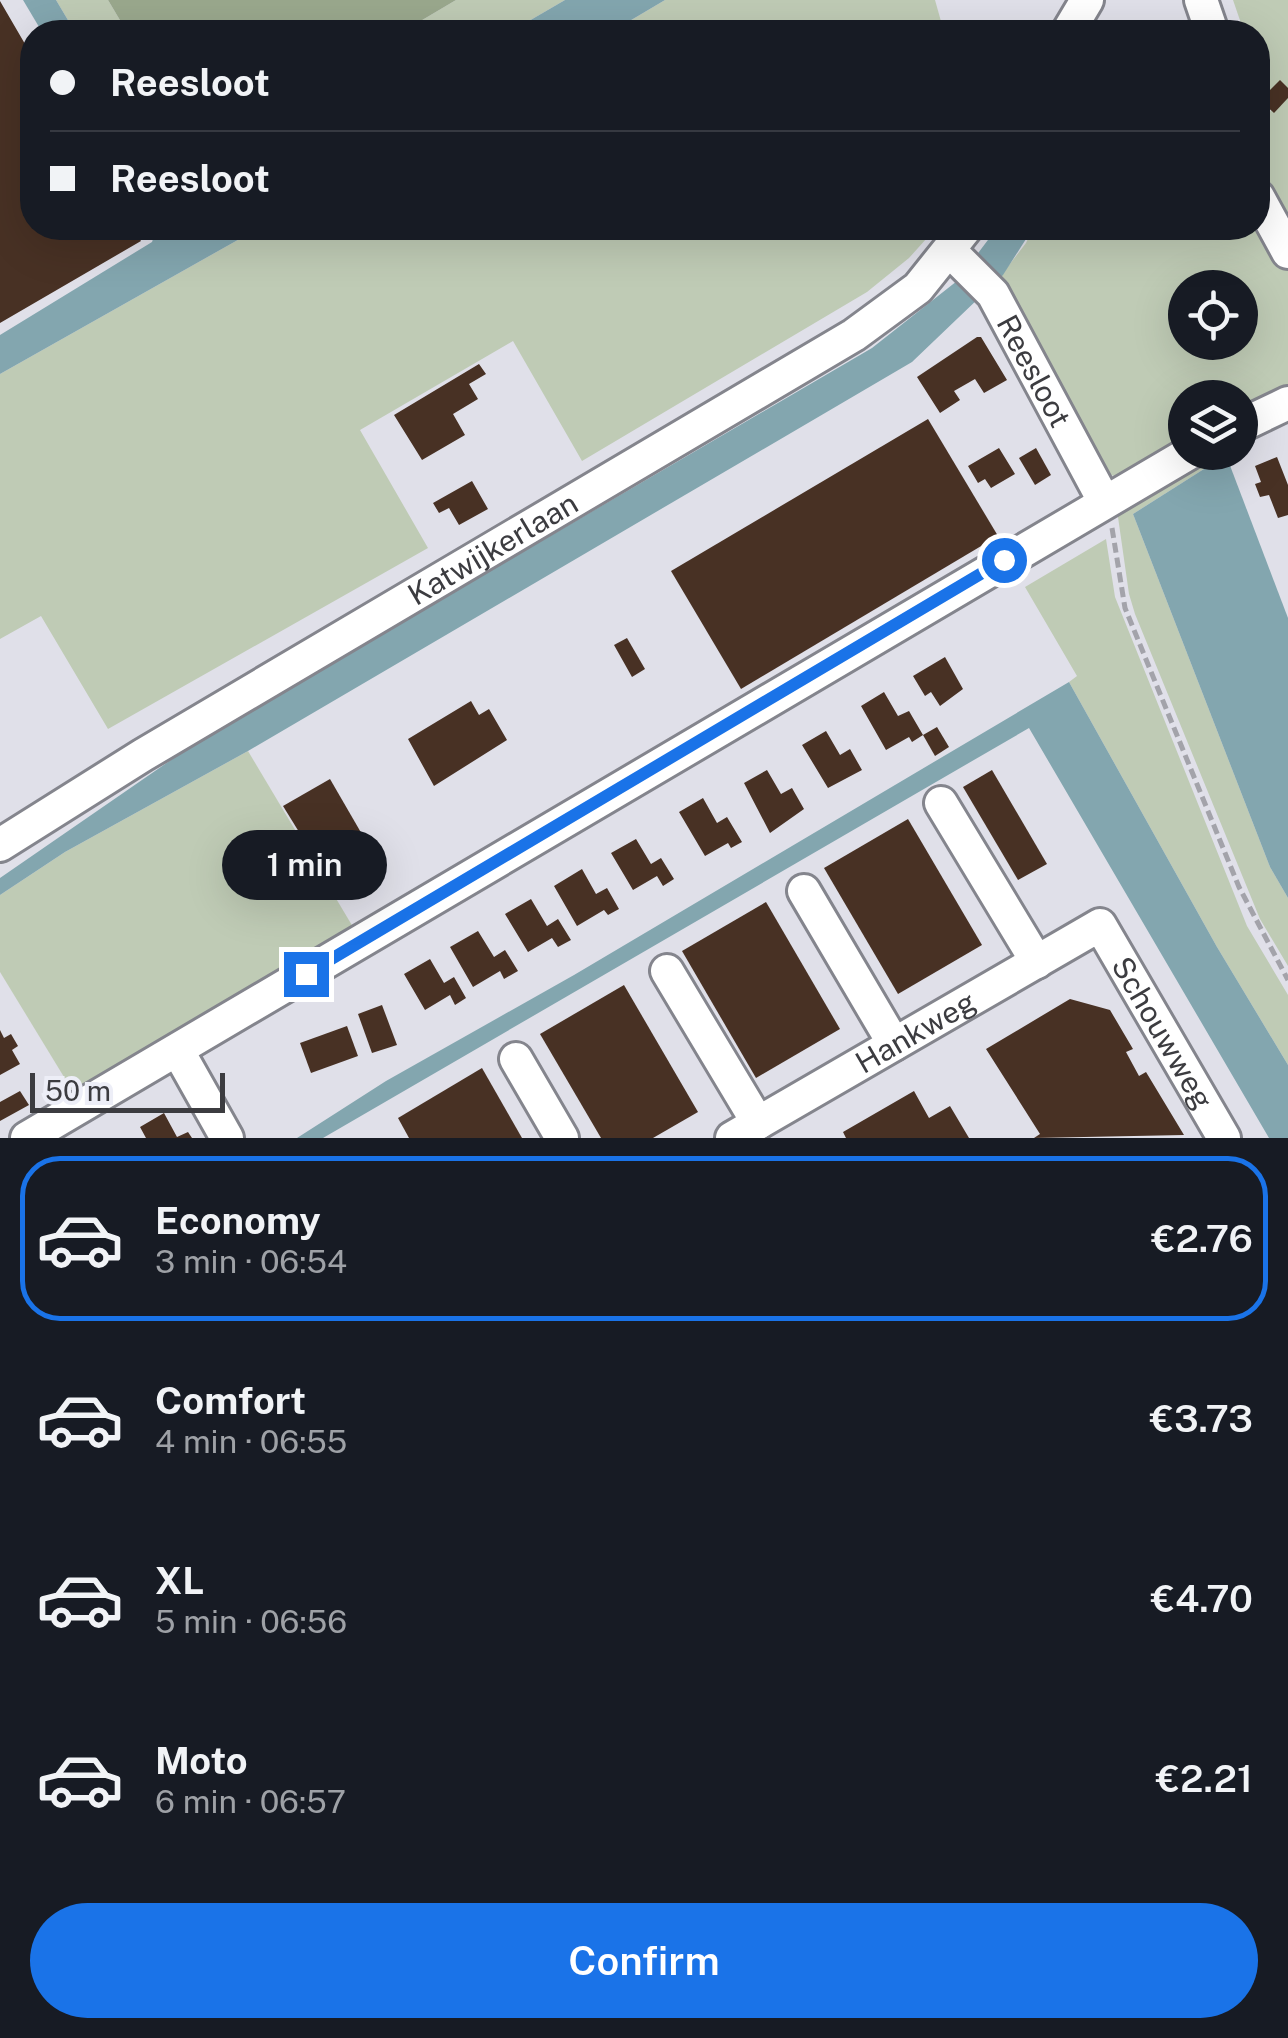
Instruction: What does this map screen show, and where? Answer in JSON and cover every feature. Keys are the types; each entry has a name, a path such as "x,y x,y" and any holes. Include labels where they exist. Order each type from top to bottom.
{"street":[{"path":"1270,219 1288,252"},
{"name":"Reesloot","path":"960,248 992,294 1104,502"},
{"name":"Katwijkerlaan","path":"0,846 143,755 854,335 918,288 960,248"},
{"path":"1258,417 1288,403"},
{"path":"27,1138 1168,466"},
{"path":"941,803 1036,962"},
{"path":"804,891 894,1044"},
{"name":"Hankweg","path":"745,1130 1100,926"},
{"name":"Schouwweg","path":"1100,926 1224,1138"},
{"path":"667,971 745,1130"},
{"path":"178,1051 228,1138"},
{"path":"516,1059 562,1138"}],"path":[{"path":"1104,502 1125,608 1239,888 1288,980"}],"green space":[{"path":"56,0 108,0 120,20 68,20"},
{"path":"108,0 456,0 422,20 120,20"},
{"path":"456,0 565,0 531,20 422,20"},
{"path":"665,0 935,0 941,20 631,20"},
{"path":"1233,0 1288,0 1288,391 1258,406 1258,380 1168,380 1168,454 1121,477 1104,474 993,286 1027,240 1270,240 1270,20 1240,20"},
{"path":"238,240 925,240 867,292 582,461 513,341 360,430 428,548 108,729 41,616 0,639 0,374"},
{"path":"1175,470 1202,470 1133,514 1270,867 1288,898 1288,966 1260,919 1135,614 1116,503"},
{"path":"1106,539 1115,597 1247,926 1288,995 1288,1065 1217,947 1069,682 1077,676 1025,587"},
{"path":"248,751 356,932 78,1100 0,972 0,895 65,852"}],"water":[{"path":"23,0 56,0 68,20 35,20"},
{"path":"565,0 665,0 631,20 531,20"},
{"path":"238,240 0,374 0,335 152,242"},
{"path":"988,240 1025,240 1003,275 912,362 248,751 65,852 0,895 0,878 197,742 872,348 957,281"},
{"path":"1202,470 1232,470 1288,618 1288,898 1270,867 1133,514"},
{"path":"1069,682 1217,947 1288,1065 1288,1138 1269,1138 1029,728 323,1138 297,1138 386,1081 574,975"}],"building":[{"path":"0,1 20,35 20,240 141,241 0,323"},
{"path":"1280,80 1288,88 1288,98 1274,113 1270,109 1270,90"},
{"path":"981,337 1007,380 984,393 975,379 954,391 960,400 940,413 917,377"},
{"path":"479,364 486,374 469,384 478,399 453,414 465,435 422,460 394,415"},
{"path":"928,419 998,536 741,689 671,571"},
{"path":"999,448 1015,474 991,488 985,479 978,483 968,466"},
{"path":"1036,448 1051,475 1035,485 1019,458"},
{"path":"1277,457 1288,485 1288,515 1278,518 1269,495 1260,497 1255,484 1261,482 1258,465"},
{"path":"472,481 488,509 459,525 449,508 439,513 433,503"},
{"path":"627,638 645,669 632,677 614,645"},
{"path":"945,657 963,689 940,706 931,692 925,696 913,676"},
{"path":"884,692 898,716 909,711 923,735 912,742 909,737 886,750 861,706"},
{"path":"471,701 479,715 489,709 507,740 434,786 408,739"},
{"path":"937,727 949,747 935,756 923,735"},
{"path":"826,731 840,755 850,749 862,770 828,788 802,745"},
{"path":"767,770 781,794 792,788 804,809 770,833 744,783"},
{"path":"992,770 1047,864 1018,880 963,787"},
{"path":"330,779 374,855 328,879 283,806"},
{"path":"703,798 717,823 727,817 742,842 731,848 728,843 705,856 679,812"},
{"path":"908,819 982,945 898,994 824,868"},
{"path":"636,839 651,864 661,858 674,879 663,886 657,876 633,890 611,853"},
{"path":"582,869 596,894 607,888 619,909 608,915 604,910 577,926 554,886"},
{"path":"531,899 547,926 558,919 571,940 558,947 552,938 528,952 505,914"},
{"path":"766,902 840,1029 756,1078 682,951"},
{"path":"478,931 494,957 505,950 518,971 504,979 500,971 473,987 450,947"},
{"path":"430,959 444,983 454,977 466,998 455,1005 450,995 425,1010 404,974"},
{"path":"624,985 698,1112 653,1138 601,1138 540,1034"},
{"path":"1070,999 1110,1010 1133,1049 1126,1052 1139,1076 1146,1072 1184,1135 1034,1138 1040,1134 986,1049"},
{"path":"382,1005 397,1045 372,1053 358,1014"},
{"path":"347,1026 358,1056 311,1073 300,1043"},
{"path":"0,1030 4,1038 11,1034 18,1046 12,1050 20,1064 0,1075"},
{"path":"482,1068 522,1138 409,1138 398,1118"},
{"path":"20,1091 29,1105 0,1121 0,1102"},
{"path":"914,1091 929,1118 950,1106 969,1138 846,1138 843,1132"},
{"path":"164,1113 177,1137 188,1132 192,1138 146,1138 140,1127"}],"route":[{"path":"306,974 1004,560"}]}
